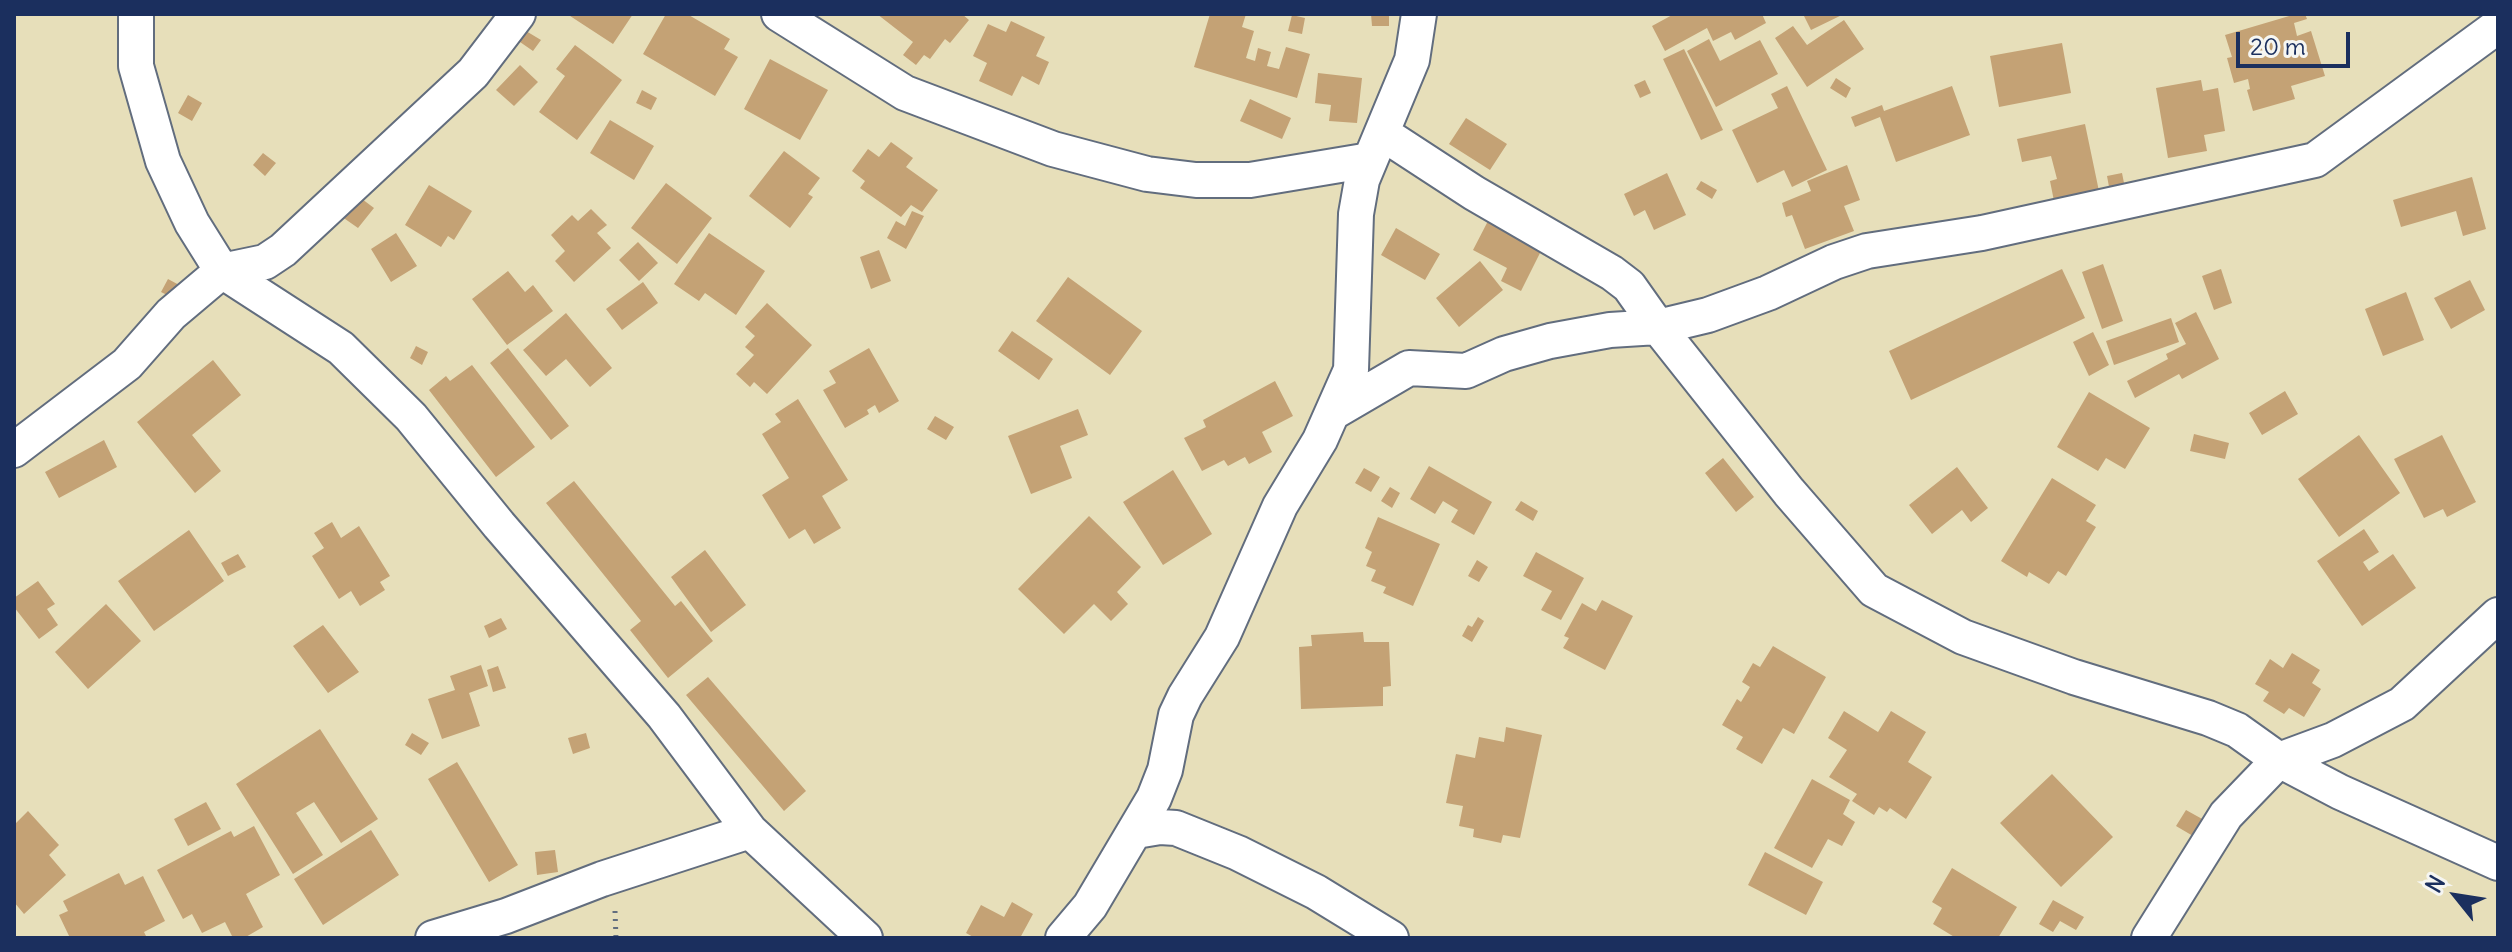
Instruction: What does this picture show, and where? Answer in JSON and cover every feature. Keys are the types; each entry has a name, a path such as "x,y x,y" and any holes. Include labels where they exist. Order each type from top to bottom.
{"street":[{"path":"136,14 136,66 163,161 192,223 222,271 341,348 411,417 664,716 750,831 865,938"},
{"path":"14,450 127,364 179,307 222,271 265,262 283,250 473,73 518,14"},
{"path":"779,14 905,93 1053,149 1147,174 1196,180 1250,180 1376,146 1524,224 1612,273 1629,286 1789,492 1874,590 1963,637 2237,730 2279,760 2340,792 2498,863"},
{"path":"1412,60 1419,14"},
{"path":"1063,938 1090,906 1154,798 1165,770 1176,715 1222,637 1280,506 1320,440 1351,370 1356,214 1362,180 1412,60 1443,14"},
{"path":"1332,413 1409,368 1466,371 1504,354 1550,341 1610,330 1658,327 1708,315 1867,251 1982,233 2315,160 2498,26"},
{"path":"2149,938 2226,815 2279,760 2333,740 2402,704 2498,615"},
{"path":"1136,831 1176,828 1238,853 1316,892 1391,938"},
{"path":"433,938 506,916 602,879 750,831"}],"building":[{"path":"567,14 633,14 613,44"},
{"path":"666,14 687,14 730,39 724,49 738,57 715,96 643,54"},
{"path":"877,14 962,14 969,20 950,43 945,39 930,59 924,55 916,65 903,55 913,42"},
{"path":"1210,14 1246,14 1242,27 1254,31 1246,58 1255,61 1258,48 1271,52 1267,66 1279,69 1286,47 1310,54 1297,98 1194,67"},
{"path":"1371,14 1389,14 1389,26 1372,26"},
{"path":"1674,14 1762,14 1766,23 1735,40 1731,32 1713,41 1707,28 1665,51 1652,26"},
{"path":"1803,14 1844,14 1811,30"},
{"path":"2305,14 2307,19 2294,23 2297,36 2311,31 2325,76 2291,86 2295,99 2253,111 2247,90 2250,89 2248,79 2234,83 2227,58 2232,57 2225,35"},
{"path":"1292,15 1305,18 1302,34 1288,31"},
{"path":"1844,20 1864,49 1807,87 1775,38 1793,26 1807,45"},
{"path":"1011,21 1045,37 1036,56 1049,62 1039,85 1022,76 1012,96 979,81 987,63 973,56 988,24 1006,32"},
{"path":"526,31 541,40 533,51 520,42"},
{"path":"1709,39 1720,61 1760,40 1778,74 1716,107 1687,51"},
{"path":"2062,43 2071,93 1999,107 1990,56"},
{"path":"575,45 622,80 577,140 539,112 565,76 556,69"},
{"path":"1684,49 1723,130 1701,140 1663,59"},
{"path":"770,59 828,90 800,140 744,109"},
{"path":"520,65 538,82 514,106 496,90"},
{"path":"1318,73 1362,78 1357,123 1329,121 1331,105 1315,103"},
{"path":"1836,78 1851,88 1846,98 1830,88"},
{"path":"1645,80 1651,93 1640,98 1634,85"},
{"path":"2201,80 2203,91 2218,88 2225,131 2204,135 2207,151 2168,158 2156,88"},
{"path":"1787,86 1827,170 1792,187 1784,170 1757,183 1732,130 1778,108 1771,94"},
{"path":"1952,86 1970,135 1896,162 1880,117 1855,127 1851,117 1882,105 1884,111"},
{"path":"642,90 657,98 651,110 636,103"},
{"path":"188,95 202,103 192,121 178,113"},
{"path":"1250,99 1291,118 1282,139 1240,121"},
{"path":"1466,118 1507,144 1490,170 1449,144"},
{"path":"610,120 654,146 634,180 590,153"},
{"path":"2085,124 2100,196 2055,206 2050,181 2057,179 2051,156 2022,162 2017,139"},
{"path":"891,142 913,158 906,167 938,190 922,212 911,205 901,217 860,188 865,181 852,171 868,149 879,157"},
{"path":"784,151 820,178 808,194 813,197 790,228 749,196"},
{"path":"263,153 276,163 265,176 253,165"},
{"path":"1847,165 1860,200 1844,206 1854,231 1805,249 1792,215 1786,217 1782,203 1811,191 1807,181"},
{"path":"1667,173 1686,215 1654,230 1645,210 1634,216 1624,194"},
{"path":"2122,173 2125,188 2110,192 2107,176"},
{"path":"2472,177 2486,229 2463,236 2456,211 2401,227 2393,200"},
{"path":"1701,181 1717,190 1712,199 1696,189"},
{"path":"666,183 712,218 677,264 631,228"},
{"path":"429,185 472,211 454,240 448,236 441,247 405,225"},
{"path":"354,193 374,208 358,228 338,214"},
{"path":"591,209 607,225 597,233 611,248 574,282 555,261 565,251 551,235 572,215 578,221"},
{"path":"912,211 924,216 906,249 887,238 896,221 905,226"},
{"path":"1488,221 1542,249 1521,291 1501,281 1507,268 1473,250"},
{"path":"1396,228 1440,254 1425,280 1381,255"},
{"path":"396,233 417,266 391,282 371,249"},
{"path":"709,233 765,271 736,315 705,293 699,301 674,284"},
{"path":"638,242 658,263 639,281 619,260"},
{"path":"879,250 891,281 871,289 860,257"},
{"path":"1480,261 1503,290 1459,327 1436,298"},
{"path":"2103,264 2123,321 2102,329 2082,272"},
{"path":"2062,269 2085,318 1911,400 1889,351"},
{"path":"2221,269 2232,303 2214,310 2202,276"},
{"path":"508,271 525,292 533,285 553,311 507,345 472,299"},
{"path":"1068,277 1142,331 1110,375 1036,321"},
{"path":"168,279 181,286 175,299 161,292"},
{"path":"2470,280 2485,310 2451,329 2434,298"},
{"path":"643,282 658,303 622,330 606,309"},
{"path":"2406,292 2424,340 2383,356 2365,309"},
{"path":"767,303 812,345 767,394 754,382 750,387 736,374 754,355 745,347 755,336 745,327"},
{"path":"2196,312 2219,359 2182,379 2179,374 2135,398 2127,381 2168,359 2166,354 2186,344 2175,323"},
{"path":"566,313 612,368 590,387 566,359 546,376 523,350"},
{"path":"2171,318 2179,342 2114,365 2106,341"},
{"path":"1012,331 1053,359 1039,380 998,351"},
{"path":"2093,332 2109,365 2089,376 2073,342"},
{"path":"416,346 428,352 422,365 410,358"},
{"path":"508,348 569,426 551,440 490,363"},
{"path":"869,348 899,401 879,413 875,405 867,410 869,414 845,428 823,390 836,383 829,371"},
{"path":"213,360 241,395 192,435 221,471 195,493 137,422"},
{"path":"472,365 535,447 496,477 429,390 446,376 450,381"},
{"path":"1275,381 1293,416 1262,432 1272,452 1249,464 1245,457 1228,466 1224,460 1202,471 1184,438 1206,427 1203,420"},
{"path":"2285,391 2298,414 2262,435 2249,413"},
{"path":"2089,392 2150,428 2125,469 2106,458 2098,471 2057,447"},
{"path":"798,399 848,480 822,496 841,528 814,544 805,529 789,539 762,495 789,478 762,434 781,422 775,414"},
{"path":"1078,409 1088,435 1060,446 1072,478 1031,494 1008,436"},
{"path":"935,416 954,427 946,440 927,429"},
{"path":"2194,434 2229,443 2225,459 2190,451"},
{"path":"2359,435 2400,493 2339,537 2298,479"},
{"path":"2442,435 2476,502 2447,517 2443,509 2424,518 2394,459"},
{"path":"104,440 117,467 59,498 45,472"},
{"path":"1723,458 1754,497 1736,512 1705,473"},
{"path":"1429,466 1492,502 1474,535 1451,522 1458,510 1443,501 1435,514 1410,499"},
{"path":"1957,467 1988,508 1971,522 1962,510 1932,534 1909,505"},
{"path":"1364,468 1380,477 1371,492 1355,483"},
{"path":"1173,470 1212,534 1163,565 1123,502"},
{"path":"2052,478 2096,505 2086,521 2096,527 2066,576 2058,571 2049,584 2029,572 2027,577 2001,561"},
{"path":"574,481 675,606 681,601 713,641 668,678 630,630 641,621 546,503"},
{"path":"1390,487 1400,493 1392,508 1381,501"},
{"path":"1521,501 1538,511 1533,521 1515,510"},
{"path":"1089,516 1141,567 1117,592 1128,604 1111,621 1094,604 1064,634 1018,589"},
{"path":"1378,517 1440,544 1413,606 1383,593 1386,587 1371,581 1376,570 1366,566 1372,552 1365,548"},
{"path":"332,522 341,538 359,526 390,576 380,582 385,590 360,606 351,591 339,599 312,556 324,548 314,533"},
{"path":"2364,529 2379,552 2363,562 2369,571 2393,554 2416,588 2362,626 2317,561"},
{"path":"189,530 224,581 154,631 118,581"},
{"path":"705,550 746,605 711,632 671,577"},
{"path":"1536,552 1584,578 1561,620 1541,610 1552,591 1523,576"},
{"path":"238,554 246,567 228,576 221,563"},
{"path":"1477,560 1488,567 1479,582 1468,576"},
{"path":"38,581 55,604 47,609 58,625 39,639 14,607 14,598"},
{"path":"1602,600 1633,616 1605,670 1563,648 1569,638 1564,636 1582,603 1596,611"},
{"path":"106,604 141,641 88,689 55,652"},
{"path":"1478,617 1484,621 1472,642 1462,636 1468,625 1472,627"},
{"path":"501,618 507,629 489,638 484,626"},
{"path":"323,625 359,672 328,693 293,646"},
{"path":"1363,632 1364,642 1389,642 1391,686 1383,687 1383,706 1301,709 1299,647 1312,646 1311,635"},
{"path":"1773,646 1826,677 1794,734 1783,728 1762,764 1736,749 1743,737 1722,725 1737,699 1741,702 1750,687 1742,682 1753,663 1760,667"},
{"path":"2292,653 2320,670 2312,683 2321,689 2304,717 2289,708 2284,714 2263,701 2269,692 2255,684 2270,659 2283,668"},
{"path":"481,665 488,686 469,693 480,726 442,739 428,699 455,690 450,676"},
{"path":"498,666 506,688 493,692 487,670"},
{"path":"708,677 806,791 784,811 686,695"},
{"path":"1844,711 1878,732 1891,711 1926,732 1908,762 1932,777 1906,819 1890,808 1887,812 1879,807 1874,815 1852,801 1857,794 1829,777 1847,750 1828,738"},
{"path":"1506,727 1542,735 1520,838 1503,835 1501,843 1473,837 1474,829 1459,826 1463,806 1446,803 1456,754 1475,758 1479,737 1504,742"},
{"path":"320,729 378,819 341,843 314,802 296,813 323,855 293,874 236,784"},
{"path":"412,733 429,743 421,755 405,745"},
{"path":"586,733 590,748 573,754 568,738"},
{"path":"457,762 518,865 489,882 428,779"},
{"path":"2052,774 2113,837 2061,887 2000,823"},
{"path":"1812,779 1850,800 1843,814 1855,822 1842,846 1828,839 1812,868 1774,848"},
{"path":"206,802 221,829 188,846 174,819"},
{"path":"2186,810 2204,820 2193,836 2176,826"},
{"path":"28,811 59,845 49,855 66,875 24,914 14,902 14,825"},
{"path":"254,826 280,875 246,894 263,927 244,938 233,938 225,922 202,933 192,914 183,919 157,870 231,831 234,837"},
{"path":"371,830 399,875 323,925 294,879"},
{"path":"555,850 558,872 537,875 535,852"},
{"path":"1765,852 1823,882 1806,915 1748,885"},
{"path":"1952,868 2017,907 1998,938 1956,938 1933,924 1942,908 1932,902"},
{"path":"119,873 125,885 143,876 165,921 144,932 147,938 70,938 59,915 68,911 63,901"},
{"path":"2053,900 2084,917 2076,930 2060,921 2053,932 2039,924"},
{"path":"1012,902 1033,914 1020,938 975,938 966,933 981,905 1004,917"}]}
